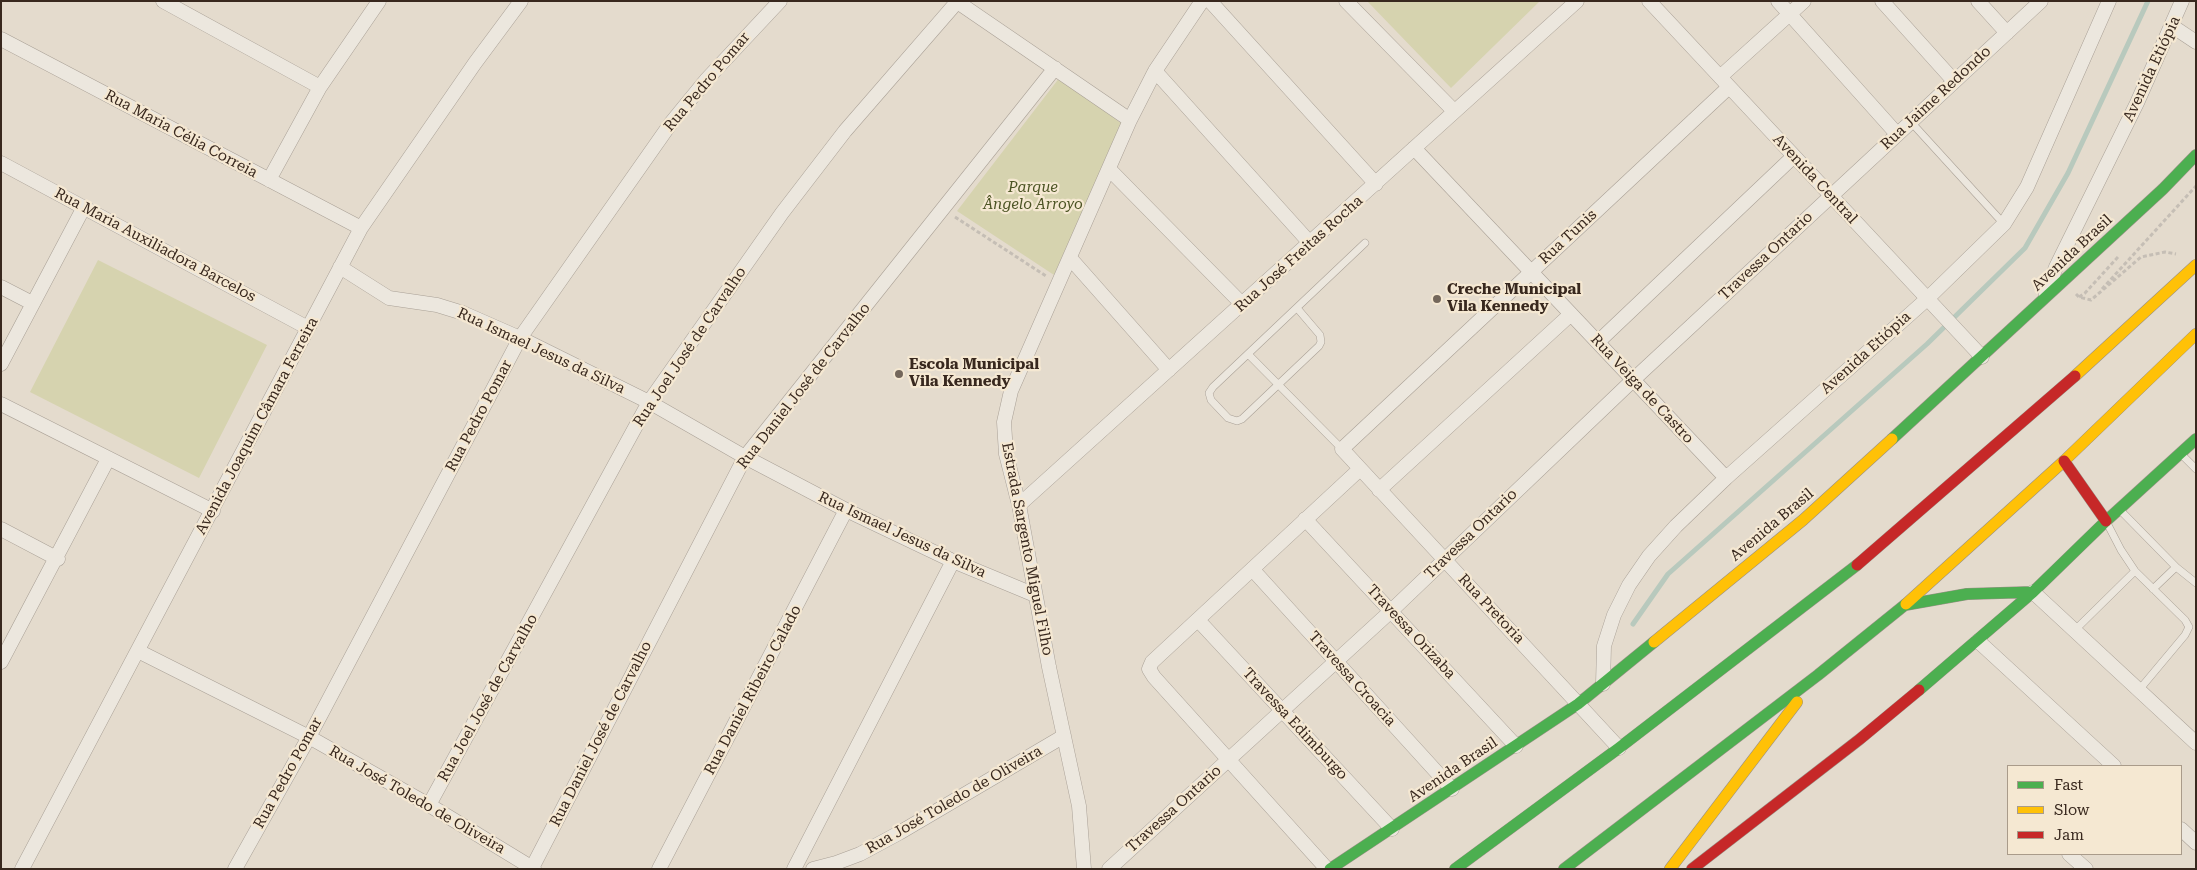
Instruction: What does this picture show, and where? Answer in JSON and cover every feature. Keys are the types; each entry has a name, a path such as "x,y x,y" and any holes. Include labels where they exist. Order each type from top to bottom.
{"main road":[{"name":"Avenida Brasil","path":"1328,869 1392,829 1578,704 1803,520 2063,282 2163,189 2196,155"},
{"path":"1451,867 1490,844 1619,748 1873,553 2080,372 2196,265"},
{"path":"1564,869 1818,675 1904,605 2064,461 2196,334"},
{"path":"1692,869 1860,739 1978,641 2196,439"},
{"path":"2064,461 2106,521"},
{"path":"1904,605 1967,594 2033,592"},
{"path":"1670,869 1818,675"}],"street":[{"path":"163,1 320,87"},
{"path":"269,180 320,87 378,1"},
{"name":"Avenida Joaquim Câmara Ferreira","path":"22,869 361,228 475,63 521,1"},
{"name":"Rua Pedro Pomar","path":"235,869 309,737 520,338 671,123 707,78 780,1"},
{"name":"Estrada Sargento Miguel Filho","path":"1084,869 1079,806 1035,595 1019,505 1006,454 1004,422 1012,391 1130,120 1155,71 1202,1"},
{"path":"1210,1 1376,184"},
{"path":"1346,1 1454,111"},
{"name":"Rua José Freitas Rocha","path":"1019,505 1577,1"},
{"name":"Avenida Central","path":"1649,1 1982,357"},
{"path":"1778,1 1897,134"},
{"name":"Rua Tunis","path":"1342,449 1532,272 1804,1"},
{"path":"1882,1 1954,81"},
{"path":"1978,1 2007,33"},
{"name":"Rua Jaime Redondo","path":"1830,196 2041,1"},
{"name":"Avenida Etiópia","path":"1602,684 1604,646 1614,615 1629,585 1649,556 1676,526 1726,478 1927,299 2004,224 2028,186 2110,1"},
{"name":"Avenida Etiópia","path":"2044,299 2056,267 2172,26 2182,1"},
{"path":"957,2 1130,120"},
{"name":"Rua Joel José de Carvalho","path":"429,805 649,402 782,213 845,131 957,2"},
{"path":"2172,26 2196,42"},
{"name":"Rua Maria Célia Correia","path":"1,39 361,228"},
{"name":"Rua Daniel José de Carvalho","path":"533,868 745,457 1055,68"},
{"path":"1155,71 1310,243"},
{"name":"Rua Veiga de Castro","path":"1414,148 1726,478"},
{"path":"1598,342 1794,156"},
{"name":"Rua Maria Auxiliadora Barcelos","path":"1,163 308,328"},
{"path":"1109,169 1242,304"},
{"name":"Travessa Ontario","path":"1109,869 1391,611 1830,196"},
{"path":"1,364 84,207"},
{"path":"1070,258 1169,370"},
{"name":"Rua Ismael Jesus da Silva","path":"340,268 389,298 437,304 520,338 649,402 745,457 846,510 954,561 1035,595"},
{"path":"1,287 32,303"},
{"path":"1379,490 1571,314"},
{"path":"1,404 213,511"},
{"name":"Rua Pretoria","path":"1342,449 1619,748"},
{"path":"2,657 58,558 108,459"},
{"path":"1328,869 1150,672 1150,665 1360,469"},
{"name":"Rua Daniel Ribeiro Calado","path":"659,869 846,510"},
{"name":"Travessa Orizaba","path":"1306,519 1516,746"},
{"path":"1,529 58,558"},
{"path":"794,869 954,561"},
{"name":"Travessa Croacia","path":"1253,570 1452,789"},
{"path":"2033,592 2196,743"},
{"name":"Travessa Edimburgo","path":"1198,620 1392,829"},
{"path":"1978,641 2113,765"},
{"name":"Rua José Toledo de Oliveira","path":"138,652 309,737 429,805 533,868"},
{"name":"Rua José Toledo de Oliveira","path":"813,869 860,854 1064,736"},
{"path":"2182,830 2196,842"},
{"path":"2070,855 2086,869"}],"lane":[{"path":"1910,122 2004,224"},
{"path":"1297,308 1320,334 1321,342 1242,419 1237,421 1228,418 1214,405 1209,393 1213,387 1365,243"},
{"path":"1248,354 1342,449"},
{"path":"2180,453 2196,469"},
{"path":"2119,509 2176,568 2196,583"},
{"path":"2106,521 2120,550 2135,571 2185,620 2189,627 2185,635 2139,690"},
{"path":"2153,589 2176,568"},
{"path":"2075,630 2135,571"}],"path":[{"path":"2091,300 2196,186"},
{"path":"942,209 1058,284"},
{"path":"2091,300 2141,257 2165,252 2186,257 2196,265"},
{"path":"2063,282 2079,297 2091,300"},
{"path":"2079,297 2085,293"}],"green space":[{"path":"1367,1 1540,1 1451,88"},
{"name":"Parque Ângelo Arroyo","path":"1060,77 1122,124 1054,275 957,211"},
{"path":"98,260 267,345 199,478 30,392"}],"waterway":[{"path":"1633,624 1668,574 1927,344 2025,248 2068,173 2148,1"}],"traffic: fast":[{"path":"1892,439 2163,189 2196,155"},
{"path":"1919,690 2033,592 2106,521 2196,439"},
{"path":"1455,869 1619,748 1857,565"},
{"path":"1905,605 1967,594 2033,592"},
{"path":"1564,869 1818,675 1906,604"},
{"path":"1330,869 1578,704 1654,642"}],"traffic: slow":[{"path":"2075,376 2196,265"},
{"path":"1906,604 2064,461 2196,334"},
{"path":"1654,642 1803,520 1892,439"},
{"path":"1670,869 1797,702"}],"traffic: jam":[{"path":"1857,565 2075,376"},
{"path":"2064,461 2106,521"},
{"path":"1692,869 1860,739 1919,690"}],"place":[{"name":"Creche Municipal Vila Kennedy","path":"1437,299"},
{"name":"Escola Municipal Vila Kennedy","path":"899,374"}]}
